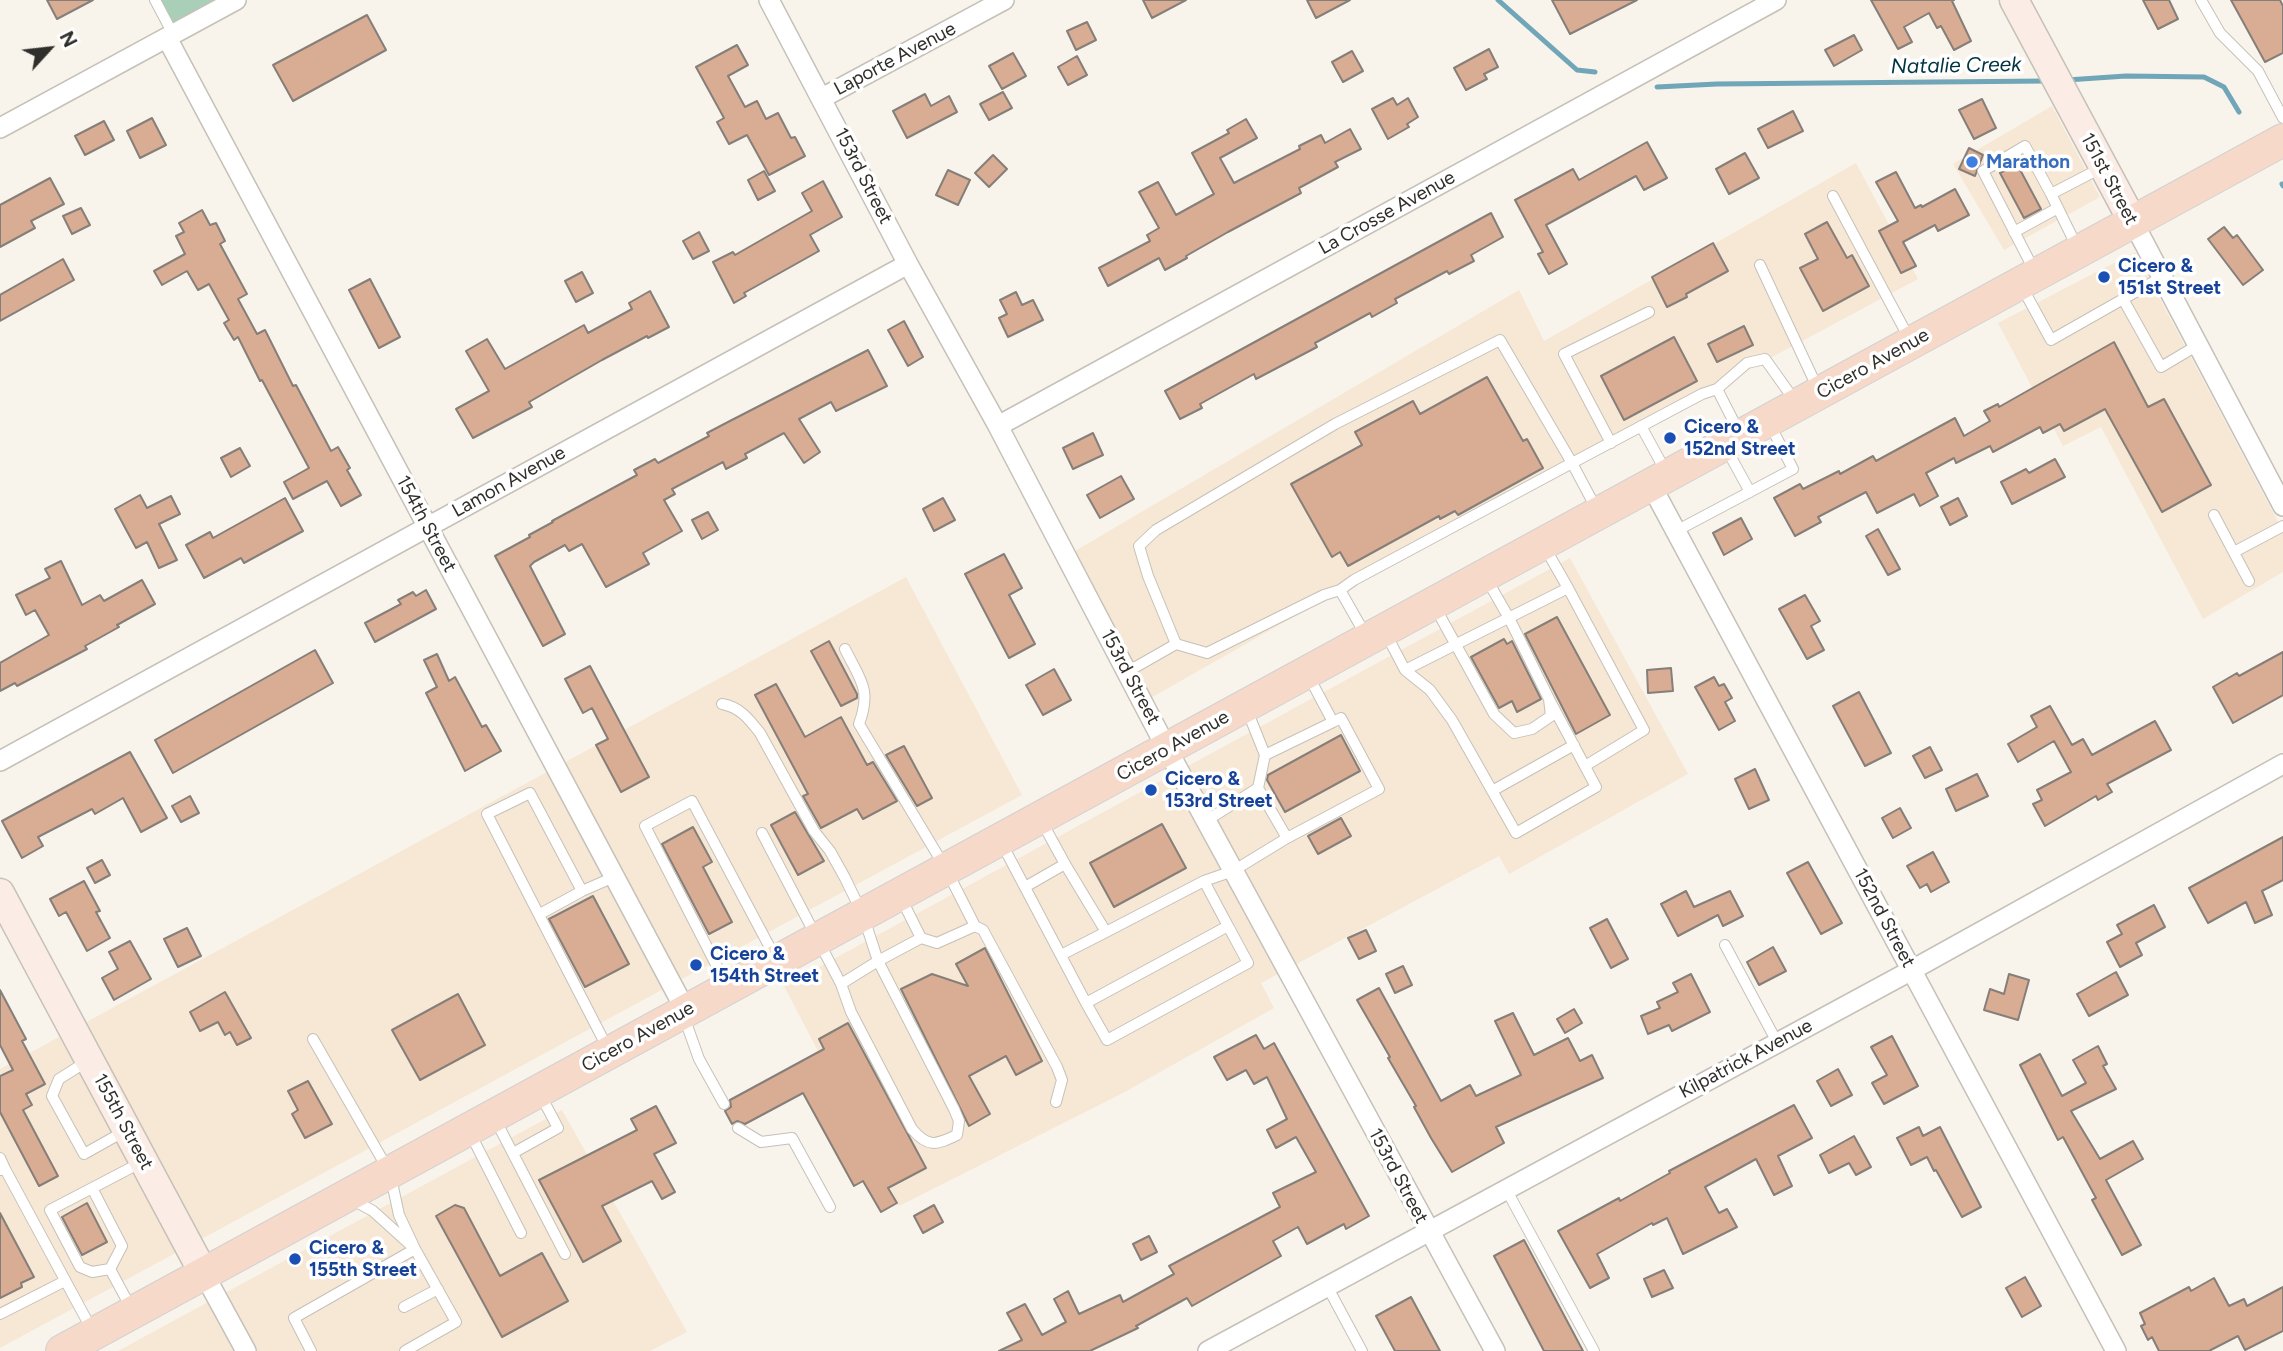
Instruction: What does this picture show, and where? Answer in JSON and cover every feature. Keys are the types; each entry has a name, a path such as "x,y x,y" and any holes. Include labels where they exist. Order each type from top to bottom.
{"main road":[{"name":"Cicero Avenue","path":"84,1342 204,1273 2283,140"}],"street":[{"path":"0,128 236,0"},
{"name":"153rd Street","path":"769,0 1206,821 1495,1351"},
{"name":"Laporte Avenue","path":"822,98 1004,0"},
{"name":"La Crosse Avenue","path":"998,426 1776,0"},
{"name":"151st Street","path":"2014,0 2283,506"},
{"name":"154th Street","path":"170,36 684,1012"},
{"name":"Lamon Avenue","path":"0,761 908,264"},
{"name":"152nd Street","path":"1660,480 1676,531 2116,1351"},
{"name":"Kilpatrick Avenue","path":"1209,1351 1912,970 2283,764"},
{"name":"155th Street","path":"0,893 246,1351"}],"lane":[{"path":"155,0 170,36"},
{"path":"2202,0 2220,33 2258,71 2283,118"},
{"path":"2079,251 2025,146 1983,171 2014,232 2051,340 2162,277"},
{"path":"2051,194 2103,167"},
{"path":"1833,196 1912,343"},
{"path":"2014,232 2058,208"},
{"path":"1759,265 1809,399"},
{"path":"2123,299 2161,367 2198,345"},
{"path":"1611,443 1564,354 1649,312"},
{"path":"1177,644 1148,576 1139,546 1156,530 1335,424 1500,340 1573,463 1599,513"},
{"path":"1127,672 1177,644 1207,653 1324,595 1340,590 1641,426 1717,389 1747,363 1765,359 1809,399"},
{"path":"1717,389 1750,492"},
{"path":"1676,531 1793,469 1768,421"},
{"path":"1641,426 1660,480"},
{"path":"2214,515 2249,581"},
{"path":"2234,552 2283,526"},
{"path":"1543,544 1644,730 1585,766"},
{"path":"1340,590 1405,670 1430,690 1445,710 1516,833 1596,787 1509,618 1484,576"},
{"path":"1405,670 1568,588"},
{"path":"1433,604 1494,714 1514,733 1532,729 1551,716 1549,699"},
{"path":"845,649 866,690 859,724 946,869 975,926 984,930 1057,1067 1062,1080 1056,1102"},
{"path":"1306,673 1333,722"},
{"path":"722,704 735,706 750,719 760,733 814,831 830,851 845,878 863,915 878,961 954,1109 959,1121 957,1135 941,1143 932,1144 921,1140 912,1129 851,1012 841,984 762,833"},
{"path":"1246,706 1265,755 1258,789 1287,838"},
{"path":"1061,955 1203,881 1233,871 1287,838 1379,789 1341,718 1265,755"},
{"path":"1492,791 1574,745"},
{"path":"1206,821 1258,789"},
{"path":"582,891 530,793 487,814 610,1052"},
{"path":"728,988 645,826 692,801 777,961"},
{"path":"1040,818 1106,932"},
{"path":"1000,840 1107,1040 1248,963 1203,881"},
{"path":"1025,887 1065,864"},
{"path":"540,914 614,877"},
{"path":"899,895 921,938"},
{"path":"841,984 921,938 937,943 975,926"},
{"path":"1086,1003 1227,926"},
{"path":"1725,945 1777,1042"},
{"path":"684,1012 699,1059 724,1104"},
{"path":"313,1039 390,1173 399,1215 456,1322 405,1351"},
{"path":"90,1060 59,1079 52,1096 84,1154 127,1130"},
{"path":"513,1153 558,1128 538,1091"},
{"path":"481,1123 513,1153 565,1254"},
{"path":"481,1123 521,1233"},
{"path":"738,1128 761,1143 792,1138 830,1207"},
{"path":"0,1158 2,1170 65,1281 84,1342"},
{"path":"110,1269 92,1272 79,1267 50,1210 144,1162"},
{"path":"92,1188 122,1246 110,1269"},
{"path":"1506,1189 1594,1351"},
{"path":"346,1196 373,1211 415,1249"},
{"path":"311,1351 294,1318 415,1249"},
{"path":"110,1269 133,1312"},
{"path":"0,1314 65,1281"},
{"path":"1327,1286 1362,1351"},
{"path":"404,1307 438,1289"}],"shaded area":[{"path":"2052,106 2100,197 2004,250 1953,164"},
{"path":"1856,163 1918,279 1399,557 1133,708 1058,561 1519,290 1544,341"},
{"path":"2135,252 2283,531 2283,572 2203,619 2101,427 2063,446 1998,323"},
{"path":"1570,558 1688,774 1509,874 1499,856 1261,983 1274,1008 1121,1094 899,1206 784,986"},
{"path":"906,577 1022,795 0,1348 0,1069"},
{"path":"562,1110 687,1332 650,1351 118,1351"}],"green space":[{"path":"153,0 222,0 169,29"}],"building":[{"path":"47,0 93,0 57,19"},
{"path":"1143,0 1186,0 1152,18"},
{"path":"1307,0 1350,0 1316,18"},
{"path":"1552,0 1637,0 1570,34"},
{"path":"1871,0 1954,0 1952,1 1971,41 1954,50 1941,26 1937,28 1929,13 1904,27 1912,42 1898,49"},
{"path":"2143,0 2169,0 2178,19 2158,29"},
{"path":"2231,0 2280,0 2283,6 2283,53 2265,62"},
{"path":"367,15 386,50 293,101 273,65"},
{"path":"1087,22 1096,40 1076,50 1067,31"},
{"path":"1854,35 1862,50 1834,66 1825,50"},
{"path":"737,45 748,65 728,76 745,107 757,101 766,119 778,113 791,138 795,137 805,156 769,175 747,135 729,144 717,122 724,118 696,67"},
{"path":"1489,49 1498,67 1484,74 1487,79 1466,90 1454,68"},
{"path":"1352,51 1363,71 1343,82 1332,62"},
{"path":"1013,53 1026,76 1002,89 989,66"},
{"path":"1077,56 1087,75 1068,85 1058,67"},
{"path":"1003,92 1012,108 989,120 980,104"},
{"path":"925,94 931,106 949,96 957,112 907,138 893,111"},
{"path":"1393,98 1397,105 1408,98 1418,117 1407,124 1409,127 1388,139 1372,109"},
{"path":"1982,99 1996,128 1974,139 1959,110"},
{"path":"1793,111 1803,131 1768,148 1758,129"},
{"path":"152,118 166,145 140,158 127,131"},
{"path":"1246,119 1257,138 1220,158 1234,183 1300,149 1299,146 1321,135 1325,143 1350,129 1361,149 1335,162 1338,167 1299,188 1301,193 1165,270 1159,258 1108,286 1099,268 1150,241 1147,235 1159,228 1139,192 1158,182 1176,215 1214,194 1192,153 1229,133 1227,130"},
{"path":"104,121 114,140 85,155 75,136"},
{"path":"1647,142 1667,178 1644,190 1636,176 1546,225 1567,264 1549,274 1538,254 1543,252 1515,200 1573,169 1579,180"},
{"name":"Marathon","path":"1969,148 1983,155 1975,176 1959,169"},
{"path":"1745,153 1759,178 1729,194 1716,169"},
{"path":"993,155 1007,169 989,187 975,173"},
{"name":"Marathon","path":"2017,164 2041,209 2024,218 2000,173"},
{"path":"948,170 970,180 958,205 936,195"},
{"path":"764,171 775,191 758,200 748,180"},
{"path":"1896,172 1915,208 1921,205 1922,207 1955,189 1969,215 1938,231 1935,225 1903,242 1916,266 1901,273 1879,231 1898,221 1876,182"},
{"path":"50,178 64,204 31,221 35,228 0,247 0,205"},
{"path":"823,181 842,217 810,235 819,251 744,293 746,296 734,303 713,262 733,252 735,255 812,211 802,193"},
{"path":"81,208 90,225 72,234 63,216"},
{"path":"202,210 210,225 216,223 225,241 220,244 247,294 238,299 257,334 265,330 293,386 296,385 331,451 338,447 350,468 347,470 361,495 341,506 327,481 293,499 284,482 309,468 238,337 234,340 224,323 229,320 209,284 198,290 187,271 162,285 154,271 185,254 176,236 184,232 179,223"},
{"path":"1491,213 1503,237 1471,255 1474,261 1449,274 1447,271 1395,299 1397,303 1372,317 1370,313 1315,343 1317,347 1256,379 1254,374 1200,404 1202,408 1180,419 1165,391"},
{"path":"1827,222 1847,258 1852,255 1869,286 1823,311 1800,268 1818,259 1805,234"},
{"path":"2224,227 2233,238 2237,235 2263,270 2243,285 2208,239"},
{"path":"699,232 709,251 693,259 683,241"},
{"path":"1713,243 1728,271 1667,307 1652,277"},
{"path":"63,259 74,280 0,321 0,295"},
{"path":"582,272 593,293 576,302 565,281"},
{"path":"370,279 400,337 379,348 349,290"},
{"path":"650,291 669,327 602,360 529,402 532,407 473,438 456,409 489,391 466,351 487,339 505,369 584,325 588,333 632,309 629,303"},
{"path":"1016,292 1022,305 1033,300 1043,320 1008,337 999,318 1007,314 1000,300"},
{"path":"904,321 923,357 908,366 888,330"},
{"path":"1744,326 1753,345 1717,362 1708,344"},
{"path":"1674,337 1697,381 1624,420 1601,376"},
{"path":"2114,342 2148,407 2164,399 2211,485 2162,512 2105,409 2064,431 2060,424 2043,433 2040,427 1993,452 1990,446 1956,463 1954,458 1926,473 1938,496 1920,506 1914,494 1877,513 1866,492 1818,517 1821,522 1795,536 1774,498 1800,484 1803,489 1839,471 1840,474 1873,456 1876,461 1955,418 1964,436 1990,421 1984,411 1998,404 1999,407"},
{"path":"868,350 887,386 836,411 831,402 799,419 820,452 804,463 784,433 745,454 747,458 726,469 723,462 672,489 675,494 664,500 682,531 643,553 649,564 606,587 582,544 569,551 565,545 534,562 530,566 565,634 543,646 495,556 530,537 529,535 552,521 637,475 634,470 655,459 658,463 709,436 707,433"},
{"path":"1487,377 1523,441 1527,439 1543,468 1458,515 1455,511 1440,519 1439,516 1348,566 1340,552 1332,557 1291,484 1362,445 1355,432 1413,401 1420,414"},
{"path":"1093,433 1103,455 1073,469 1063,448"},
{"path":"240,448 250,466 231,477 221,458"},
{"path":"2055,459 2065,477 2012,504 2001,482 2026,469 2029,473"},
{"path":"1121,476 1134,499 1100,518 1087,495"},
{"path":"140,495 147,508 171,496 180,514 159,524 177,560 159,568 147,542 136,548 115,509"},
{"path":"285,498 303,531 244,563 241,558 204,578 186,545 210,532 213,538"},
{"path":"943,498 955,520 934,531 923,509"},
{"path":"1958,498 1967,516 1950,525 1941,507"},
{"path":"708,512 718,530 702,539 692,520"},
{"path":"1741,518 1752,539 1724,555 1713,533"},
{"path":"1878,529 1900,569 1888,575 1866,536"},
{"path":"1004,554 1022,588 1009,595 1035,644 1009,658 965,574"},
{"path":"61,561 82,605 100,595 104,601 142,580 155,604 85,646 87,649 17,686 15,683 0,691 0,663 49,635 35,610 26,615 16,595 50,578 45,569"},
{"path":"426,590 436,609 375,642 365,623 401,604 398,600 413,592 416,596"},
{"path":"1805,595 1820,621 1811,626 1824,650 1807,659 1779,609"},
{"path":"1557,617 1610,715 1576,734 1525,634"},
{"path":"1504,639 1507,644 1512,641 1541,699 1517,712 1512,701 1499,708 1471,657"},
{"path":"829,641 857,694 857,698 841,706 811,651"},
{"path":"315,650 333,683 173,773 155,740"},
{"path":"2283,652 2283,695 2233,723 2213,687"},
{"path":"437,654 449,681 455,677 482,727 486,725 501,751 465,771 426,693 437,687 424,660"},
{"path":"590,666 649,777 621,792 596,745 608,739 592,708 583,713 565,679"},
{"path":"1671,668 1673,691 1648,693 1647,670"},
{"path":"1054,669 1071,700 1043,715 1026,685"},
{"path":"1714,677 1719,686 1724,684 1732,698 1725,702 1735,721 1719,730 1695,687"},
{"path":"776,684 805,737 841,717 867,765 873,762 897,801 863,819 857,809 821,828 803,796 808,794 755,695"},
{"path":"1859,692 1891,753 1865,766 1833,706"},
{"path":"2050,706 2072,745 2083,739 2092,755 2155,721 2171,750 2107,784 2112,792 2098,800 2096,796 2045,826 2033,804 2042,800 2037,790 2071,772 2054,741 2018,762 2008,744 2037,727 2031,716"},
{"path":"1341,735 1360,771 1285,812 1267,780 1268,775"},
{"path":"904,746 932,798 917,806 886,755"},
{"path":"1930,747 1942,770 1925,778 1913,756"},
{"path":"130,752 167,818 141,832 123,798 95,814 92,809 38,837 43,846 22,858 2,821"},
{"path":"1755,769 1769,800 1749,809 1735,779"},
{"path":"1977,774 1988,796 1956,811 1946,789"},
{"path":"190,796 199,813 181,822 172,806"},
{"path":"1900,808 1911,828 1893,838 1882,818"},
{"path":"795,812 824,861 798,875 771,825"},
{"path":"1341,818 1351,836 1318,854 1308,836"},
{"path":"1162,824 1186,868 1114,907 1090,863"},
{"path":"693,827 712,862 703,867 732,922 709,934 662,844"},
{"path":"2283,837 2283,880 2262,891 2272,915 2255,923 2246,902 2208,923 2189,888"},
{"path":"1933,852 1949,882 1931,892 1927,884 1920,888 1907,866"},
{"path":"102,860 110,875 95,883 87,868"},
{"path":"1808,862 1842,923 1821,934 1787,873"},
{"path":"84,881 100,911 96,912 110,938 87,951 66,912 59,916 50,899"},
{"path":"1686,891 1694,907 1730,891 1743,916 1723,926 1718,915 1678,936 1661,904"},
{"path":"593,896 629,964 585,987 549,919"},
{"path":"2154,905 2165,927 2136,943 2142,955 2120,967 2107,942 2122,934 2117,925"},
{"path":"1607,919 1628,959 1611,968 1590,928"},
{"path":"187,928 201,956 178,967 164,939"},
{"path":"1366,930 1376,951 1359,959 1348,938"},
{"path":"130,941 151,979 114,1000 102,978 118,969 109,952"},
{"path":"1773,947 1786,971 1759,985 1747,962"},
{"path":"985,948 1042,1061 1016,1075 1006,1056 969,1076 990,1114 969,1126 901,989 932,974 968,986 956,964"},
{"path":"1403,966 1412,985 1395,993 1386,974"},
{"path":"2116,972 2128,995 2089,1016 2077,994"},
{"path":"1691,974 1710,1012 1672,1031 1669,1025 1648,1034 1641,1016 1660,1008 1657,1002 1678,992 1673,983"},
{"path":"2009,974 2029,980 2018,1020 1984,1010 1990,989 2004,994"},
{"path":"1379,988 1441,1101 1470,1085 1476,1096 1521,1075 1495,1021 1513,1013 1534,1055 1568,1038 1580,1061 1592,1055 1603,1078 1496,1127 1504,1143 1452,1172 1357,1000"},
{"path":"0,990 26,1039 22,1041 45,1084 26,1094 32,1105 23,1110 58,1176 39,1186 0,1112 0,1076 13,1070 0,1045"},
{"path":"225,992 251,1038 237,1045 230,1032 225,1035 218,1022 200,1031 190,1012"},
{"path":"458,994 485,1045 420,1080 392,1030"},
{"path":"1574,1009 1582,1023 1565,1033 1557,1019"},
{"path":"848,1023 926,1168 888,1188 897,1203 881,1212 863,1181 854,1186 803,1093 745,1124 737,1121 732,1124 725,1111 731,1107 730,1100 824,1049 819,1039"},
{"path":"1256,1035 1264,1049 1274,1043 1369,1216 1346,1229 1344,1224 1307,1244 1298,1227 1273,1241 1281,1256 1192,1306 1187,1298 1136,1326 1138,1328 1090,1351 999,1351 1022,1340 1007,1313 1025,1304 1042,1335 1066,1322 1054,1299 1068,1291 1079,1314 1120,1295 1123,1302 1174,1274 1169,1266 1280,1207 1273,1193 1316,1172 1296,1137 1276,1148 1267,1130 1287,1119 1267,1077 1254,1084 1246,1070 1227,1080 1214,1057"},
{"path":"1892,1036 1918,1086 1884,1104 1872,1083 1887,1075 1871,1047"},
{"path":"2098,1046 2107,1064 2103,1066 2116,1089 2071,1111 2100,1159 2133,1141 2143,1159 2106,1180 2141,1245 2122,1255 2092,1200 2096,1198 2063,1137 2058,1140 2020,1065 2040,1054 2062,1096 2086,1083 2073,1060"},
{"path":"1838,1069 1852,1095 1831,1106 1817,1081"},
{"path":"308,1081 332,1124 305,1138 292,1114 298,1110 288,1091"},
{"path":"1794,1105 1812,1138 1778,1156 1792,1186 1774,1195 1756,1159 1705,1187 1719,1213 1727,1209 1737,1227 1683,1254 1667,1218 1653,1225 1652,1223 1597,1254 1609,1278 1590,1288 1558,1231 1619,1198 1620,1201 1670,1173 1669,1171"},
{"path":"656,1106 676,1143 654,1154 675,1192 662,1199 652,1181 602,1206 621,1241 583,1262 539,1180 637,1130 631,1119"},
{"path":"1919,1127 1923,1136 1940,1127 1981,1207 1962,1217 1927,1157 1911,1165 1897,1138"},
{"path":"1854,1136 1871,1167 1856,1175 1849,1163 1829,1173 1820,1155"},
{"path":"87,1203 107,1242 82,1255 62,1217"},
{"path":"455,1205 464,1208 500,1276 542,1253 568,1301 502,1337 436,1216"},
{"path":"934,1205 943,1222 923,1233 914,1216"},
{"path":"0,1213 34,1277 21,1283 22,1287 0,1298"},
{"path":"1149,1236 1157,1252 1141,1260 1133,1244"},
{"path":"1524,1240 1583,1351 1544,1351 1494,1256"},
{"path":"1664,1270 1673,1288 1652,1297 1644,1279"},
{"path":"2025,1277 2041,1306 2022,1317 2006,1288"},
{"path":"2214,1278 2229,1306 2244,1299 2247,1306 2283,1287 2283,1331 2245,1350 2238,1336 2209,1351 2159,1351 2152,1337 2148,1340 2141,1326 2145,1324 2140,1313 2189,1287 2191,1291"},
{"path":"1411,1297 1440,1351 1395,1351 1376,1316"}],"waterway":[{"name":"Natalie Creek","path":"1498,0 1577,70 1595,72"},
{"name":"Natalie Creek","path":"2067,80 2126,76 2204,77 2224,87 2239,112"},
{"name":"Natalie Creek","path":"1657,87 2046,81"}],"place":[{"name":"Marathon","path":"1972,162"},
{"name":"Cicero & 151st Street","path":"2104,277"},
{"name":"Cicero & 152nd Street","path":"1670,438"},
{"name":"Cicero & 153rd Street","path":"1151,790"},
{"name":"Cicero & 154th Street","path":"696,965"},
{"name":"Cicero & 155th Street","path":"295,1259"}]}
